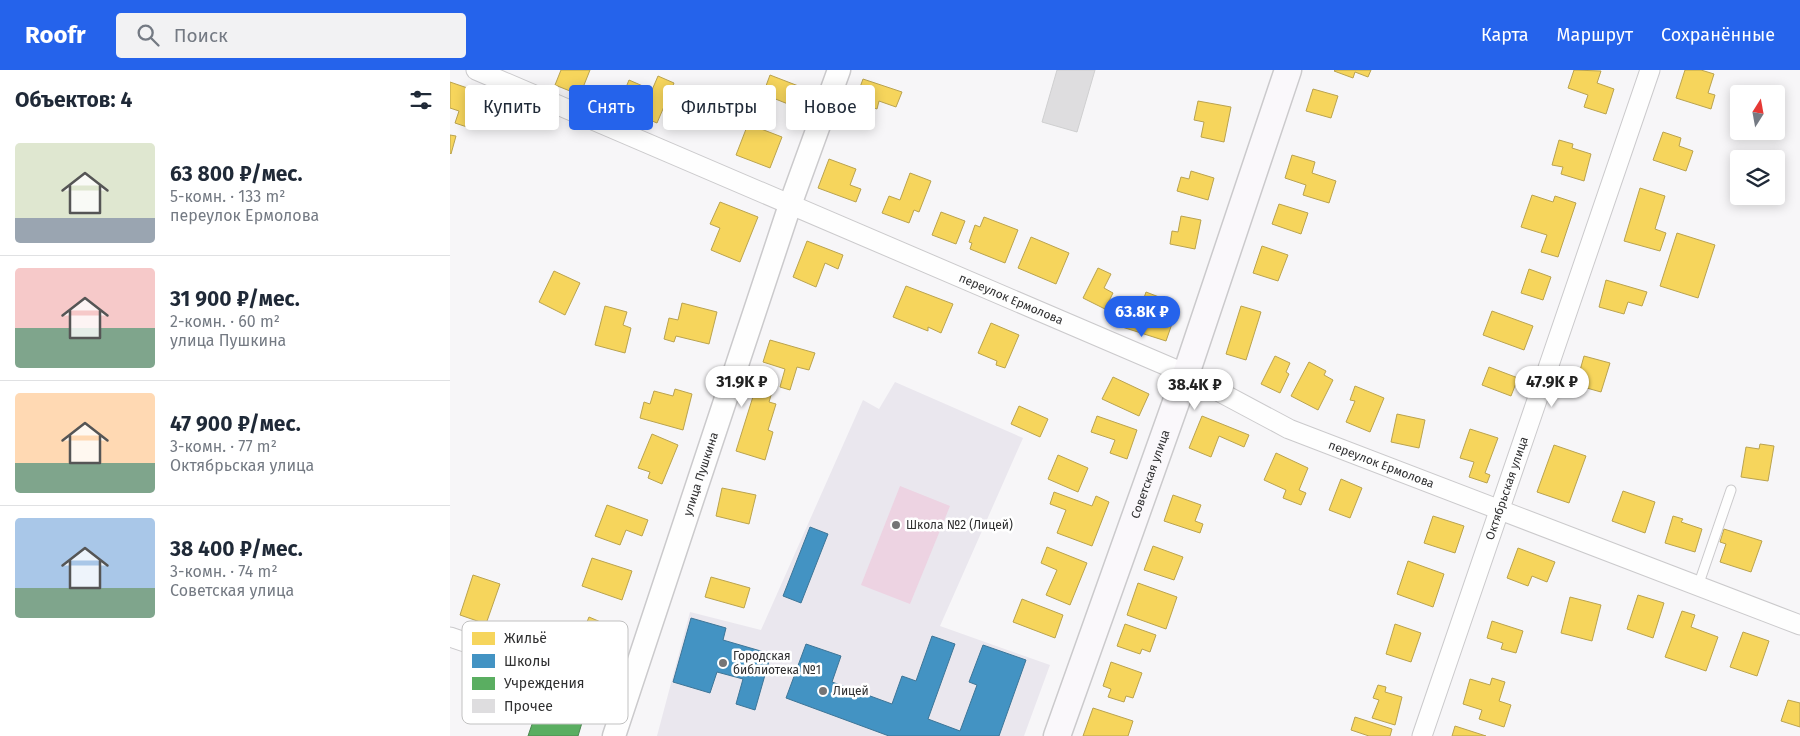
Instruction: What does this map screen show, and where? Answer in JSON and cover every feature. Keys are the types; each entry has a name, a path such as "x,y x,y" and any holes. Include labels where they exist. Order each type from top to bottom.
{"main road":[{"name":"Советская улица","path":"1057,736 1186,374 1288,70"}],"street":[{"name":"переулок Ермолова","path":"476,70 1186,374 1289,429 1800,625"},
{"name":"улица Пушкина","path":"628,691 790,205 839,70"},
{"name":"Октябрьская улица","path":"1422,736 1650,70"},
{"path":"450,637 462,641"},
{"name":"улица Пушкина","path":"614,736 618,724"}],"lane":[{"path":"1698,586 1731,490"}],"shaded area":[{"name":"Школа №2 (Лицей)","path":"895,382 1023,438 940,626 1050,665 1024,736 657,736 690,612 761,630 863,400 879,409"},
{"path":"900,486 950,506 910,604 861,585"}],"building: Жильё":[{"path":"561,70 590,70 584,85 569,85 569,91 555,85"},
{"path":"1335,70 1371,70 1368,77 1355,72 1353,78"},
{"path":"1574,70 1601,71 1597,83 1614,89 1606,114 1584,107 1588,95 1568,88"},
{"path":"1685,70 1701,70 1714,74 1708,93 1715,95 1711,109 1676,98"},
{"path":"770,75 796,85 786,85 786,103 776,99 776,85 766,85"},
{"path":"658,76 674,83 673,85 663,85 663,109 657,123 653,121 653,88"},
{"path":"863,79 902,92 896,107 879,101 877,109 875,108 875,85 861,85"},
{"path":"629,80 640,85 627,85"},
{"path":"450,82 465,87 465,126 455,123 459,111 450,108"},
{"path":"1313,89 1338,96 1331,118 1306,111"},
{"path":"1198,101 1231,107 1224,142 1201,137 1204,122 1194,120"},
{"path":"746,130 764,130 782,137 770,168 736,155"},
{"path":"1663,132 1681,138 1679,146 1693,151 1686,171 1653,160"},
{"path":"450,135 456,136 451,154 450,153"},
{"path":"1559,140 1573,144 1572,148 1591,154 1584,181 1561,174 1563,167 1552,165"},
{"path":"1292,155 1315,162 1312,173 1336,181 1329,203 1303,195 1306,185 1285,178"},
{"path":"829,159 856,169 850,185 861,189 856,202 818,188"},
{"path":"1191,171 1214,178 1208,200 1177,191 1181,177 1189,179"},
{"path":"910,173 931,181 919,212 914,210 909,223 882,213 889,196 900,200"},
{"path":"1640,188 1665,196 1655,229 1666,233 1660,251 1624,241"},
{"path":"1532,195 1553,202 1555,196 1576,203 1558,257 1541,252 1547,235 1521,227"},
{"path":"720,202 758,217 740,262 711,250 720,228 710,224"},
{"path":"1279,204 1308,213 1301,234 1272,224"},
{"path":"941,212 965,221 956,244 932,235"},
{"path":"1181,216 1201,220 1195,249 1170,244 1172,231 1178,232"},
{"path":"984,217 1018,230 1005,263 970,249 972,243 969,242 975,225 980,227"},
{"path":"1677,233 1715,245 1698,298 1660,286"},
{"path":"1031,237 1069,253 1056,284 1018,268"},
{"path":"807,241 843,255 838,269 825,263 816,287 793,277"},
{"path":"1262,246 1288,255 1278,281 1253,273"},
{"path":"1098,268 1111,274 1104,288 1113,293 1105,309 1083,298"},
{"path":"1529,269 1551,277 1543,300 1521,293"},
{"path":"554,271 580,283 565,315 539,302"},
{"path":"1606,280 1647,292 1642,306 1628,302 1624,314 1599,307"},
{"path":"906,286 953,304 941,333 928,327 928,331 893,317"},
{"path":"1146,292 1159,297 1155,308 1175,315 1166,341 1119,326 1124,311 1138,315"},
{"path":"682,303 717,312 709,344 676,336 674,342 664,339 669,318 678,320"},
{"path":"605,306 627,312 623,325 631,328 625,353 595,345"},
{"path":"1241,306 1261,312 1246,360 1226,354"},
{"path":"1492,311 1533,326 1524,350 1483,335"},
{"path":"991,323 1019,335 1005,368 996,365 997,361 978,353"},
{"path":"770,340 815,353 809,370 797,367 790,390 780,387 785,369 763,362"},
{"path":"1275,356 1290,363 1286,372 1289,374 1280,393 1261,384"},
{"path":"1584,356 1610,363 1601,392 1576,385"},
{"path":"1309,362 1326,371 1324,375 1333,380 1318,410 1291,396"},
{"path":"1489,367 1518,378 1511,396 1482,385"},
{"path":"1113,377 1149,394 1139,416 1102,399"},
{"path":"1355,386 1384,398 1370,432 1346,422 1355,401 1350,400"},
{"path":"756,387 772,392 769,402 776,404 768,430 773,432 765,460 736,451"},
{"path":"675,389 692,394 683,430 640,418 644,402 650,404 654,391 673,396"},
{"path":"1019,406 1048,419 1040,437 1011,424"},
{"path":"1397,414 1425,420 1419,448 1391,442"},
{"path":"1097,416 1137,430 1127,459 1110,453 1115,440 1091,432"},
{"path":"1202,416 1249,435 1244,447 1219,436 1211,457 1189,448"},
{"path":"1470,429 1498,438 1485,473 1490,475 1487,483 1469,477 1474,462 1460,458"},
{"path":"652,434 678,445 662,484 648,478 650,472 638,468"},
{"path":"1760,444 1774,446 1768,481 1741,477 1746,447 1759,449"},
{"path":"1554,445 1586,456 1569,503 1537,492"},
{"path":"1276,453 1308,468 1299,490 1306,493 1301,505 1283,498 1286,490 1264,480"},
{"path":"1058,455 1088,468 1078,492 1048,479"},
{"path":"1341,479 1362,488 1350,518 1329,510"},
{"path":"722,488 756,495 749,524 716,516"},
{"path":"1623,491 1655,502 1645,533 1612,521"},
{"path":"1054,492 1092,506 1096,496 1109,502 1092,546 1057,533 1066,510 1050,504"},
{"path":"1173,495 1201,505 1195,521 1203,524 1200,533 1164,521"},
{"path":"607,505 648,520 642,536 626,530 620,545 595,536"},
{"path":"1433,516 1464,526 1455,553 1424,543"},
{"path":"1673,516 1683,519 1681,522 1702,529 1695,552 1665,543"},
{"path":"1724,529 1762,541 1751,572 1720,562 1726,544 1720,542"},
{"path":"1153,546 1183,557 1174,580 1144,570"},
{"path":"1047,547 1087,563 1070,605 1046,595 1057,570 1041,563"},
{"path":"1518,548 1555,562 1547,582 1532,576 1528,586 1507,578"},
{"path":"592,558 632,571 622,600 582,586"},
{"path":"1408,561 1444,574 1433,607 1397,594"},
{"path":"473,575 500,584 487,621 477,621 460,615"},
{"path":"711,577 750,588 744,608 705,597"},
{"path":"1138,583 1177,597 1166,629 1127,615"},
{"path":"1638,595 1664,603 1653,638 1627,629"},
{"path":"1570,597 1601,605 1592,641 1561,633"},
{"path":"1022,599 1063,615 1055,638 1013,622"},
{"path":"1682,611 1695,615 1691,627 1718,637 1706,671 1665,657"},
{"path":"589,617 598,621 587,621"},
{"path":"1492,621 1523,631 1516,653 1501,649 1503,643 1487,638"},
{"path":"1125,624 1156,635 1150,652 1142,649 1140,654 1117,646"},
{"path":"1395,624 1421,633 1411,662 1386,654"},
{"path":"1743,632 1769,641 1757,676 1730,667"},
{"path":"1111,662 1142,673 1133,698 1126,696 1124,702 1108,697 1111,689 1103,686"},
{"path":"1492,678 1505,682 1499,701 1511,705 1504,727 1479,719 1482,710 1463,704 1470,679 1490,685"},
{"path":"1378,685 1386,687 1385,692 1402,697 1395,725 1372,718 1379,700 1373,698"},
{"path":"1788,700 1800,703 1800,727 1781,721"},
{"path":"1093,708 1133,721 1128,736 1083,736"},
{"path":"1355,717 1392,729 1390,736 1369,736 1351,730"},
{"path":"1455,726 1486,736 1452,736"}],"building: Школы":[{"path":"810,527 828,534 801,603 783,596"},
{"name":"Городская библиотека №1","path":"691,618 726,628 723,640 771,654 755,710 736,704 743,679 717,672 710,693 673,682"},
{"name":"Лицей","path":"932,636 955,644 928,719 960,731 977,685 969,682 983,645 1026,660 999,736 889,736 786,698 806,644 841,656 832,682 892,704 902,676 916,681"}],"building: Учреждения":[{"path":"532,724 582,724 578,736 528,736"}],"building: Прочее":[{"path":"1057,70 1095,70 1077,132 1042,122"}],"place":[{"name":"Школа №2 (Лицей)","path":"896,525"},
{"name":"Городская библиотека №1","path":"723,663"},
{"name":"Лицей","path":"823,691"}]}
